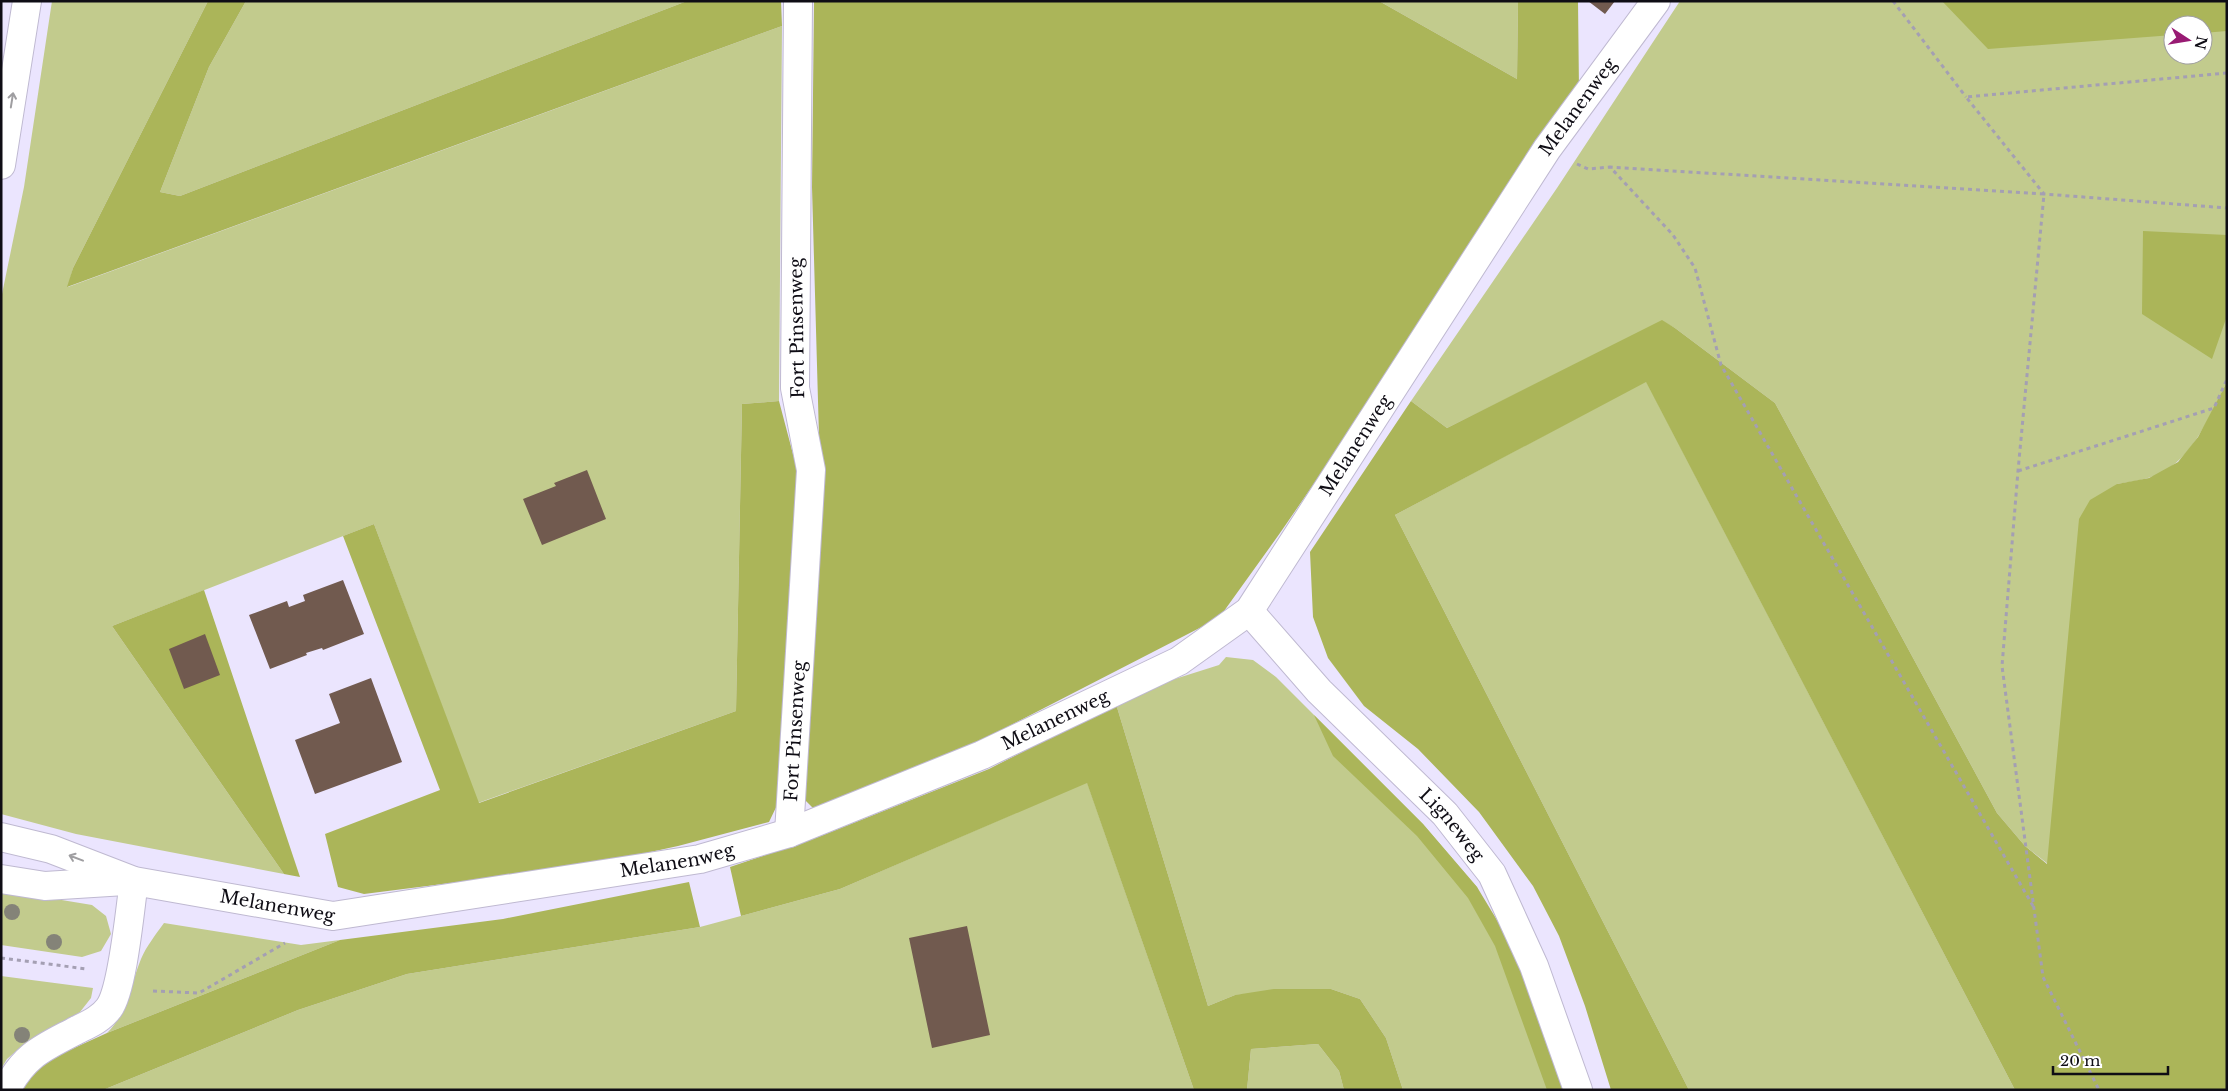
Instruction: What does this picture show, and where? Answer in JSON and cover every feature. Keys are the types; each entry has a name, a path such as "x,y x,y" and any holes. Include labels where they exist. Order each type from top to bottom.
{"street":[{"path":"1,165 27,1"},
{"name":"Fort Pinsenweg","path":"789,833 811,470 795,388 798,1"},
{"name":"Melanenweg","path":"1,837 51,849 134,881 333,916 700,858 789,833 982,755 1179,662 1249,611 1546,149 1656,1"},
{"name":"Ligneweg","path":"1249,611 1319,691 1445,814 1492,874 1534,966 1578,1090"},
{"name":"Melanenweg","path":"1,879 45,886 134,881"},
{"path":"6,1090 16,1070 36,1052 98,1020 110,1008 119,981 134,881"}],"path":[{"path":"1893,1 1966,97 2044,194 2002,666 2043,977 2099,1090"},
{"path":"1966,97 2227,73"},
{"path":"2033,906 1721,364 1695,268 1673,235 1610,167 2044,194 2227,208"},
{"path":"2018,471 2214,408 2227,379"},
{"path":"1,958 119,981 199,993 333,916"}],"green space":[{"path":"52,1 208,1 73,268 68,287 782,26 779,401 742,404 736,711 478,803 374,524 112,626 284,874 76,834 1,814 1,299 24,187"},
{"path":"208,1 246,1 209,67 160,192 180,196 687,1 781,1 782,26 67,287 73,268"},
{"path":"246,1 687,1 180,196 160,192 209,67"},
{"path":"814,1 1379,1 1517,79 1518,1 1578,1 1579,91 1479,244 1280,533 1219,618 980,741 814,809 801,796 820,472 812,187"},
{"path":"1379,1 1518,1 1517,79"},
{"path":"1680,1 2227,1 2227,382 2205,425 2187,452 2176,463 2163,472 2148,478 2117,484 2048,864 2025,846 1997,813 1775,403 1675,328 1662,321 1447,428 1411,401 1557,188"},
{"path":"1942,1 2227,1 2227,31 2213,32 2213,15 2163,15 2163,36 1988,49"},
{"path":"2143,231 2227,235 2227,316 2212,359 2142,314"},
{"path":"1662,320 1775,403 1997,813 2025,846 2047,864 2079,519 2090,500 2117,484 2149,478 2178,462 2198,437 2227,382 2227,1090 2015,1090 1646,382 1395,515 1689,1090 1611,1090 1585,1006 1559,936 1533,886 1479,812 1418,749 1364,706 1328,658 1313,617 1310,552 1411,401 1447,428"},
{"path":"1646,381 2015,1090 1689,1090 1395,515"},
{"path":"779,401 798,473 781,797 769,822 678,846 586,866 364,894 338,887 325,834 440,790 343,536 374,524 479,803 736,711 742,404"},
{"path":"204,590 300,877 284,874 112,626"},
{"path":"1226,657 1253,660 1276,677 1423,824 1477,887 1566,1090 1403,1090 1386,1038 1360,999 1331,989 1235,995 1208,1006 1116,704 1159,684 1219,665"},
{"path":"1116,704 1208,1006 1235,995 1274,989 1331,989 1360,999 1386,1038 1403,1090 1344,1090 1339,1071 1318,1044 1251,1049 1247,1090 1194,1090 1087,783 840,889 741,916 730,867 813,839 989,769"},
{"path":"1314,715 1423,824 1477,887 1506,935 1538,1011 1566,1090 1547,1090 1495,946 1468,898 1417,836 1333,756"},
{"path":"1087,782 1194,1090 103,1090 298,1010 407,974 700,927 840,889"},
{"path":"689,882 700,927 407,974 298,1010 103,1090 21,1090 31,1076 52,1058 107,1033 340,940 503,919"},
{"path":"1,890 92,905 106,916 111,934 101,951 82,957 1,945"},
{"path":"164,923 301,945 340,940 107,1033 120,1016 143,954"},
{"path":"1,976 93,988 91,998 80,1012 24,1044 7,1059 1,1069"},
{"path":"1318,1044 1339,1071 1344,1090 1247,1090 1251,1049"}],"building":[{"path":"1588,1 1615,1 1605,14"},
{"path":"587,470 606,519 542,545 523,499 556,486 554,483"},
{"path":"343,580 364,634 323,650 322,648 306,653 307,655 270,669 249,615 287,601 289,607 305,601 303,595"},
{"path":"205,634 220,675 184,689 169,649"},
{"path":"371,678 402,762 315,794 295,740 340,723 329,694"},
{"path":"967,926 990,1035 932,1048 909,938"}]}
